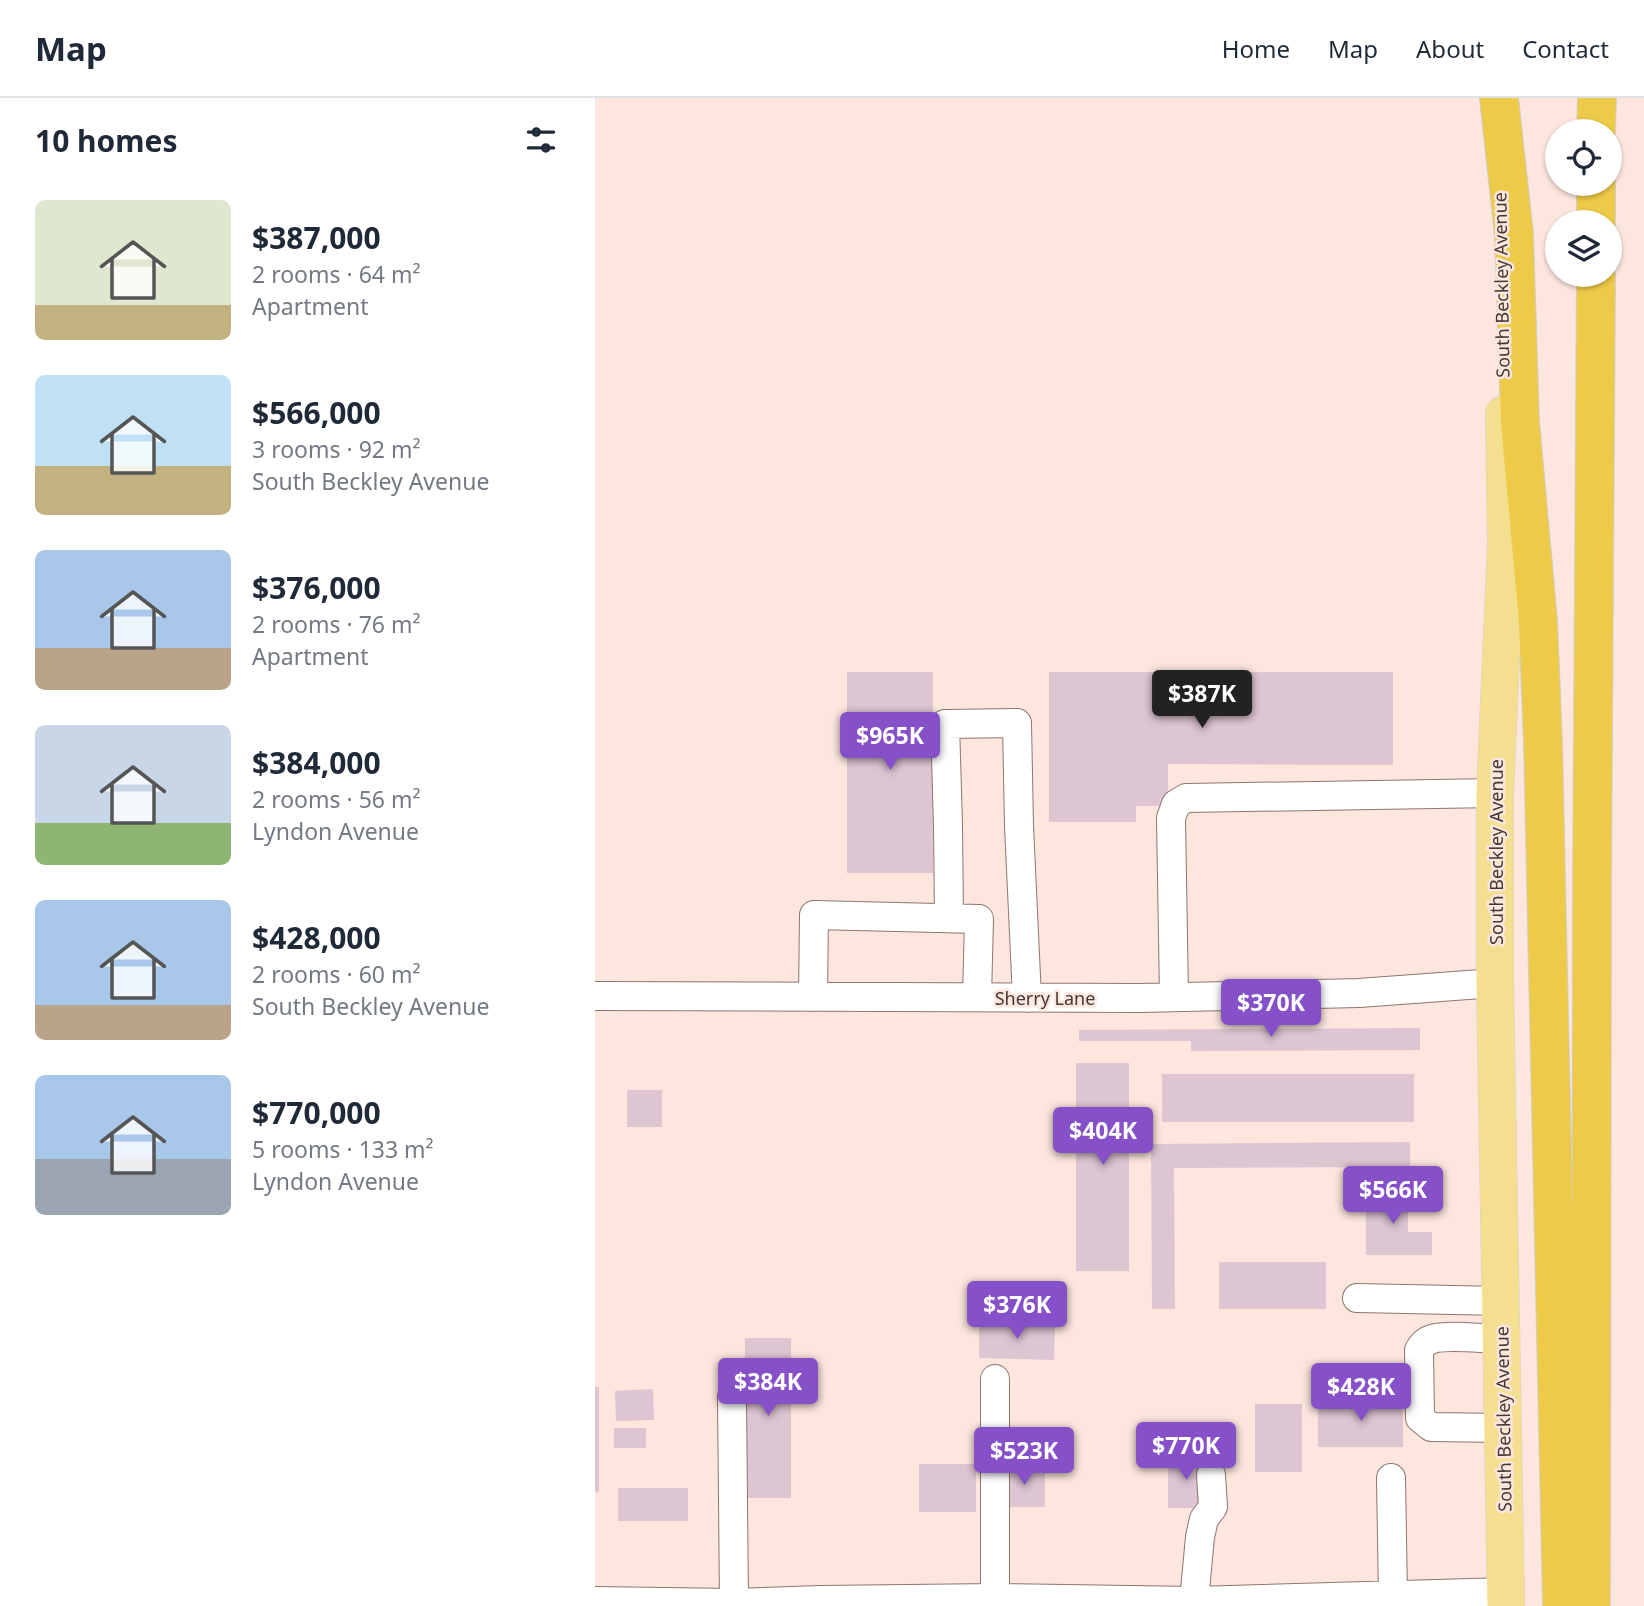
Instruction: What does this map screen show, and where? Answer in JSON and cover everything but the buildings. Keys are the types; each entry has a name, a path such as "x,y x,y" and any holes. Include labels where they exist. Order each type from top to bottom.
{"highway":[{"path":"1499,98 1514,235 1520,422 1538,621 1544,756 1562,1606"},
{"path":"1597,98 1597,119"},
{"path":"1591,1606 1596,287"}],"main road":[{"name":"South Beckley Avenue","path":"1499,98 1506,544 1495,793 1495,983 1506,1599"}],"street":[{"path":"949,918 945,724 1017,723 1027,998"},
{"path":"1174,997 1171,818 1176,804 1186,798 1495,793"},
{"path":"813,997 814,915 979,919 977,997"},
{"name":"Sherry Lane","path":"595,996 1174,997 1359,993 1495,983"},
{"path":"1357,1298 1501,1301"},
{"path":"1501,1339 1431,1339 1423,1343 1419,1350 1419,1378 1420,1419 1431,1427 1503,1428"},
{"path":"995,1379 995,1598"},
{"path":"732,1397 744,1604"},
{"path":"1194,1601 1200,1537 1204,1519 1213,1507 1211,1475"},
{"path":"1391,1478 1393,1596"},
{"path":"603,1603 744,1604 820,1600 995,1598 1194,1601 1393,1596 1506,1599"}]}
